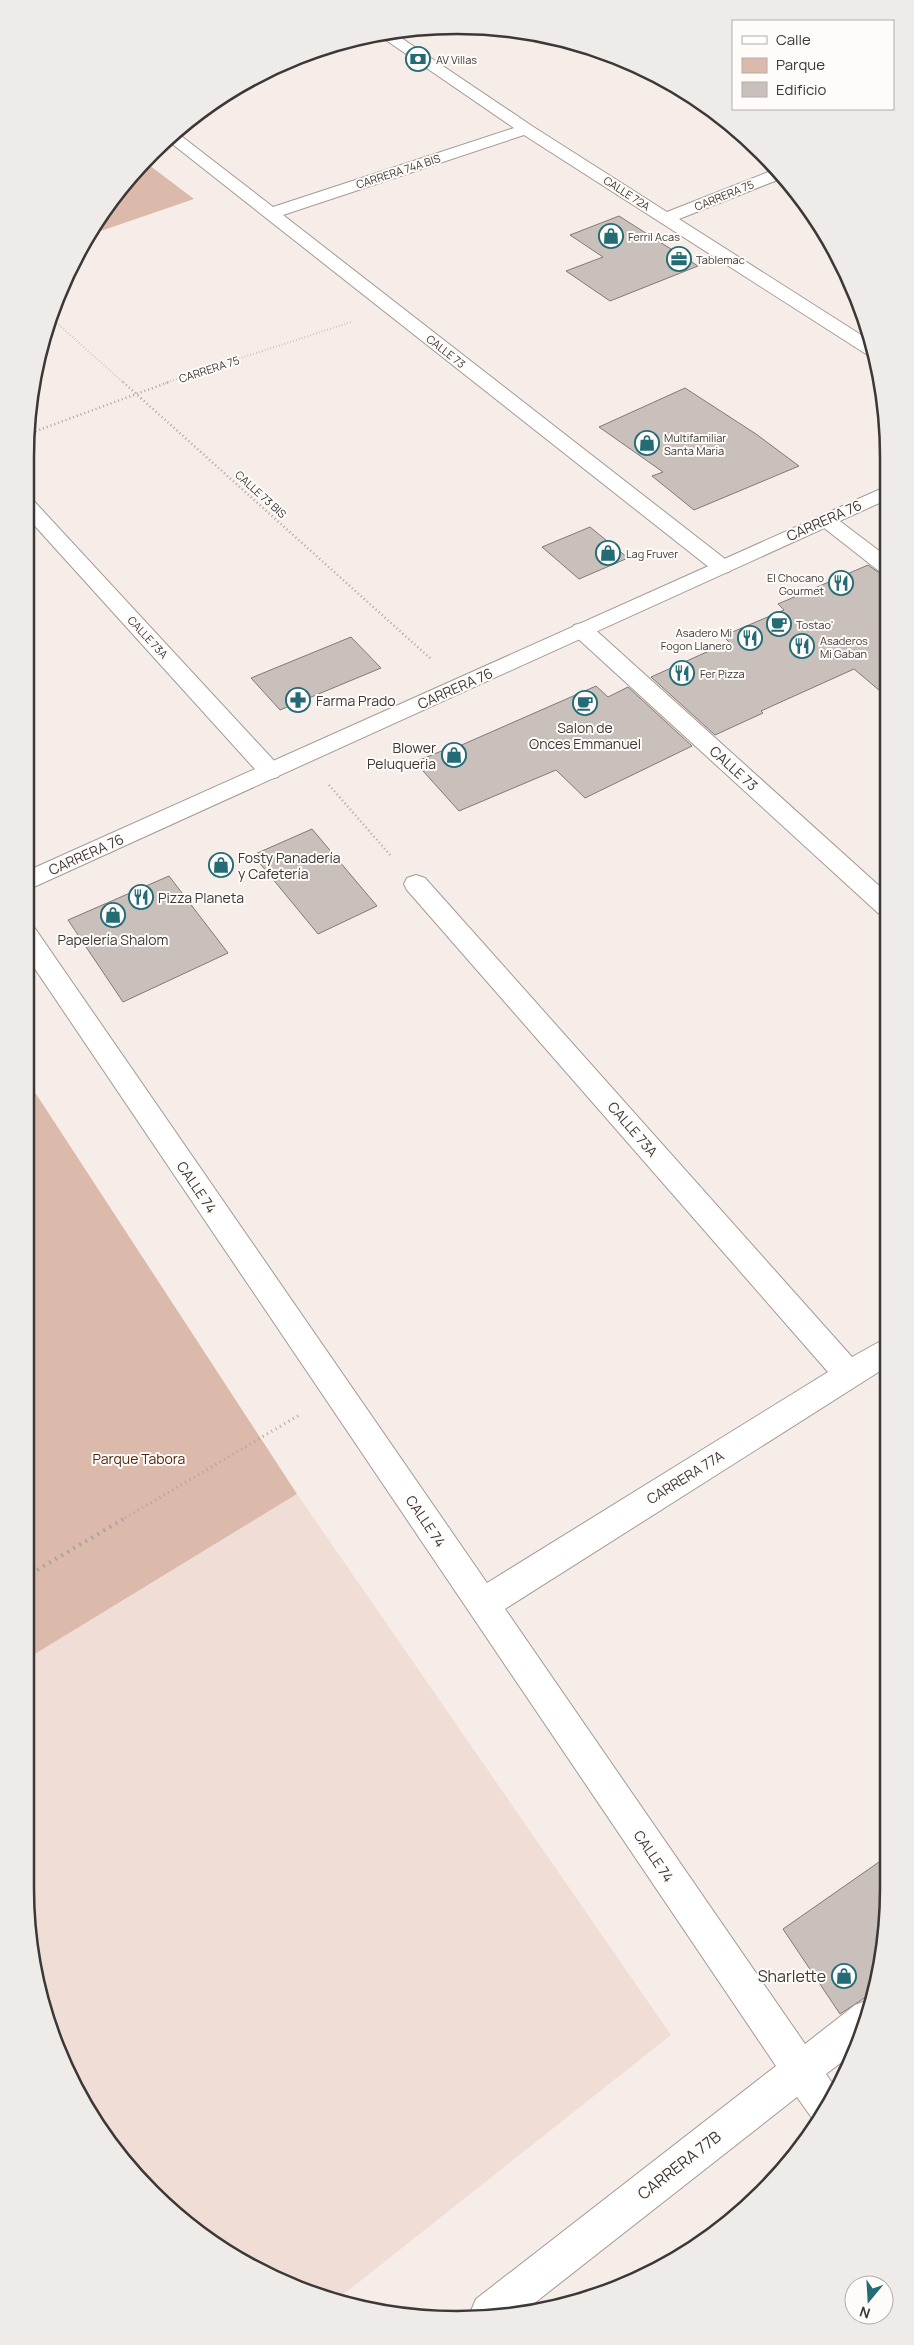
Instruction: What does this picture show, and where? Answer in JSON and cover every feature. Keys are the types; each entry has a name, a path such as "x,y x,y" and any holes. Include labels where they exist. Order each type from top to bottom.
{"street":[{"name":"CALLE 72A","path":"393,39 526,128 866,346"},
{"name":"CARRERA 74A BIS","path":"270,214 526,128"},
{"name":"CALLE 73","path":"177,140 722,566"},
{"name":"CARRERA 75","path":"666,218 773,176"},
{"name":"CARRERA 76","path":"34,878 880,496"},
{"name":"CALLE 73A","path":"34,513 270,771"},
{"path":"826,520 880,561"},
{"name":"CALLE 73","path":"582,630 880,902"},
{"name":"CALLE 73A","path":"416,884 849,1374"},
{"name":"CALLE 74","path":"34,947 823,2102"},
{"name":"CARRERA 77A","path":"483,1604 880,1355"},
{"name":"CARRERA 77B","path":"495,2309 857,2026"}],"path":[{"name":"CARRERA 75","path":"35,431 136,393 392,309"},
{"name":"CALLE 73 BIS","path":"56,322 460,686"},
{"path":"327,784 416,884"},
{"path":"34,1572 338,1392"}],"shaded area":[{"path":"297,1494 671,2035 342,2295 295,2279 245,2255 199,2224 178,2206 121,2146 90,2100 77,2075 56,2024 42,1971 35,1916 34,1655"}],"green space":[{"path":"150,166 194,199 99,232 121,199"},
{"name":"Parque Tabora","path":"34,1091 297,1494 34,1655"}],"building":[{"path":"619,216 698,266 610,301 566,271 603,257 570,235"},
{"path":"685,388 756,434 799,466 694,510 652,476 663,472 599,427"},
{"path":"590,527 628,558 579,579 542,547"},
{"path":"868,565 880,572 880,691 854,669 761,711 763,713 715,735 651,677 729,642 723,636 784,610 778,604"},
{"path":"351,637 381,668 280,710 251,678"},
{"path":"596,686 608,697 628,687 692,746 585,798 556,770 459,811 415,762 456,745 457,747"},
{"path":"312,829 377,906 318,934 253,855"},
{"path":"169,876 228,953 123,1002 68,920"},
{"path":"880,1861 877,1943 866,1997 840,2014 783,1929"}],"place":[{"name":"AV Villas","path":"418,59"},
{"name":"Ferril Acas","path":"611,236"},
{"name":"Tablemac","path":"679,259"},
{"name":"Multifamiliar Santa Maria","path":"647,443"},
{"name":"Lag Fruver","path":"608,553"},
{"name":"El Chocano Gourmet","path":"841,583"},
{"name":"Tostao’","path":"779,624"},
{"name":"Asadero Mi Fogon Llanero","path":"750,638"},
{"name":"Asaderos Mi Gaban","path":"802,646"},
{"name":"Fer Pizza","path":"682,673"},
{"name":"Farma Prado","path":"298,700"},
{"name":"Salon de Onces Emmanuel","path":"585,703"},
{"name":"Blower Peluqueria","path":"454,755"},
{"name":"Fosty Panadería y Cafetería","path":"221,865"},
{"name":"Pizza Planeta","path":"141,897"},
{"name":"Papelería Shalom","path":"113,915"},
{"name":"Sharlette","path":"844,1976"}]}
